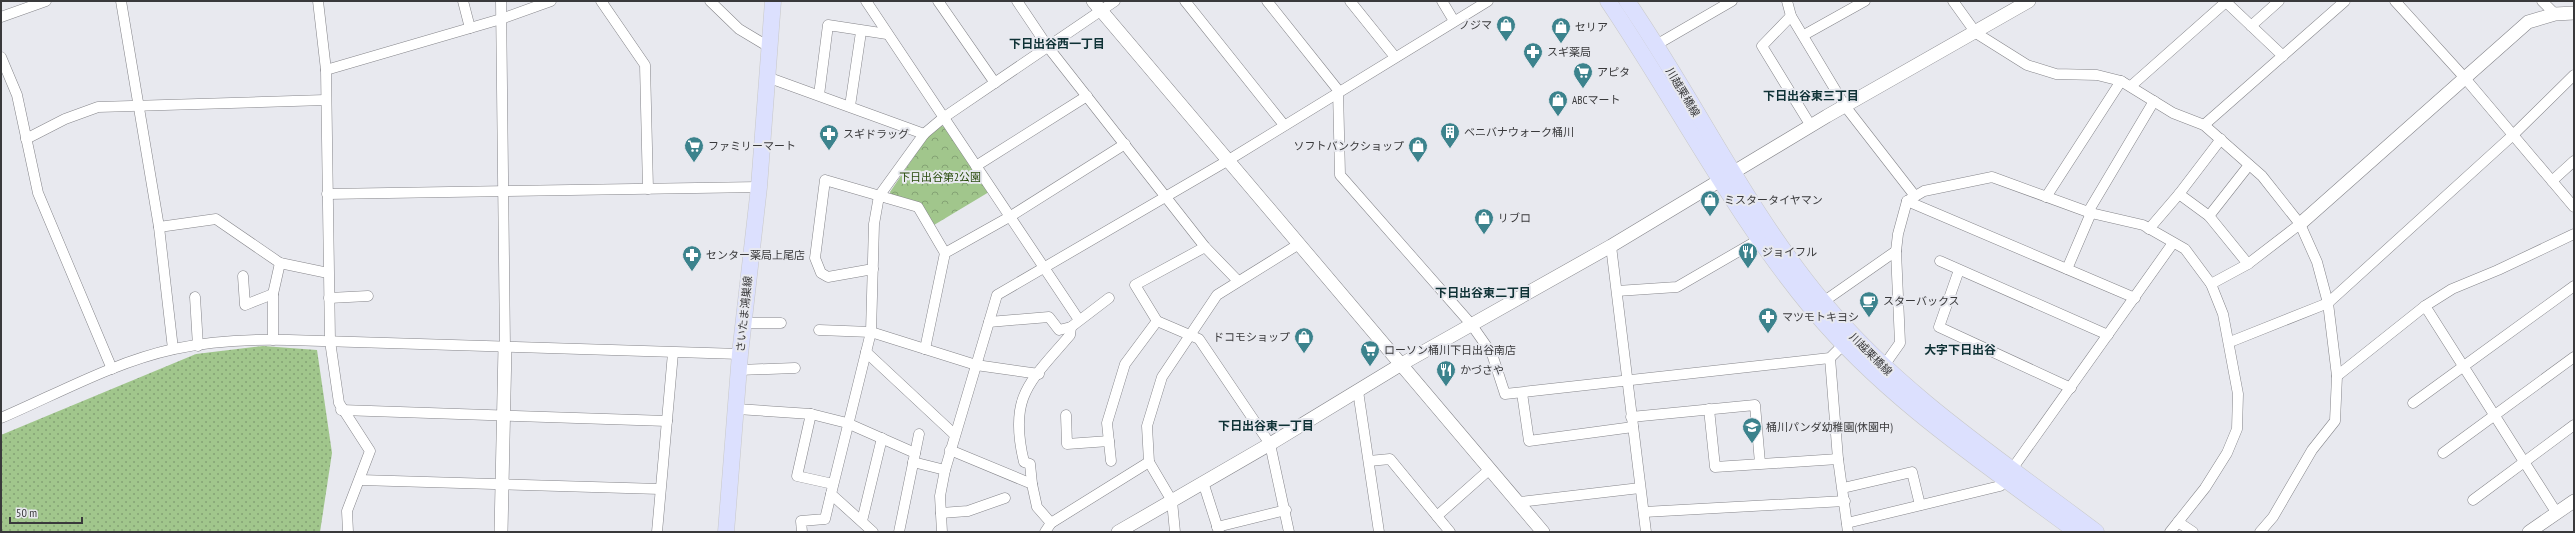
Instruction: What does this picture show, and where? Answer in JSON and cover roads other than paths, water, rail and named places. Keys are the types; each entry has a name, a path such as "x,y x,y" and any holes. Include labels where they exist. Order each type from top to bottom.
{"main road":[{"name":"さいたま鴻巣線","path":"726,532 743,323 759,188 773,1"},
{"name":"川越栗橋線","path":"1608,1 1726,178 1771,233 1823,302 1882,367 2077,532"},
{"name":"川越栗橋線","path":"1627,1 1656,45 1758,240 1813,310 1844,344 1912,408 2096,532"}],"street":[{"path":"1,17 46,1"},
{"path":"121,1 159,227 173,349"},
{"path":"318,1 326,70 325,100 330,341 341,410 370,451 348,511 348,532"},
{"path":"463,1 470,28"},
{"path":"501,1 505,347 504,484 501,532"},
{"path":"326,70 502,19 551,1"},
{"path":"601,1 645,65 648,189"},
{"path":"710,1 739,29 769,47"},
{"path":"866,1 1079,320"},
{"path":"938,1 995,83"},
{"path":"1017,1 1048,47 1205,247 1238,281"},
{"path":"802,532 801,521 825,519 847,423 871,332 874,224 879,196 924,134 943,118 1048,47 1097,6 1115,1"},
{"path":"1185,1 1284,125"},
{"path":"1267,1 1338,90 1340,175 1471,324 1492,354 1505,394 1627,379 1830,358 1844,344"},
{"path":"1350,1 1395,56"},
{"path":"1442,1 1454,21"},
{"path":"942,532 940,496 945,470 998,295 1227,161 1338,90 1488,1"},
{"path":"1656,45 1732,1"},
{"path":"1787,1 1791,16 1845,106 1911,199 2135,298"},
{"path":"1804,36 1865,1"},
{"path":"1954,1 1976,33 2027,65 2056,74 2097,75 2121,81 2173,113 2204,125 2249,165 2290,208 2300,224 2317,262 2328,302 2337,376 2335,421 2312,450 2273,517 2260,532"},
{"path":"1118,532 1270,444 1400,365 1611,246 1845,106 1976,33 2028,1"},
{"path":"2131,86 2226,1 2282,56"},
{"path":"2251,26 2279,1"},
{"path":"2204,125 2345,1"},
{"path":"2394,1 2464,77 2574,207"},
{"path":"2542,1 2555,14"},
{"path":"1097,6 1400,365 1544,532"},
{"path":"2211,284 2248,264 2300,224 2464,77 2528,22 2555,14 2574,14"},
{"path":"1791,16 1762,46 1811,126"},
{"path":"819,95 828,25 861,32 887,34"},
{"path":"850,106 861,32"},
{"path":"1,57 17,95 38,193 112,369"},
{"path":"2230,342 2328,302 2513,135 2574,75"},
{"path":"767,77 924,134"},
{"path":"2046,198 2121,81"},
{"path":"976,166 1086,96"},
{"path":"26,139 65,119 98,107 325,100"},
{"path":"2067,269 2090,212 2154,101"},
{"path":"2149,229 2221,139"},
{"path":"945,253 1010,216 1125,144"},
{"path":"2552,181 2574,161"},
{"path":"2209,216 2249,165"},
{"path":"1882,367 1900,343 1896,251 1898,234 1911,199 1924,191 1943,186 1992,178 2090,212 2143,225 2185,249 2211,284 2223,314 2230,342 2238,394 2238,429 2228,453 2205,488 2170,532"},
{"path":"873,269 828,277 821,274 815,258 825,180 918,207 945,253 925,349"},
{"path":"328,194 759,188"},
{"path":"2178,194 2209,216 2248,264"},
{"path":"159,227 216,219 280,264 328,273"},
{"path":"2337,376 2425,306 2452,289 2498,270 2574,234"},
{"path":"1617,291 1677,288 1758,240"},
{"path":"1830,358 1838,459 1848,528 1920,505 2000,486 2173,243"},
{"path":"1175,532 1172,501 1149,462 1148,426 1162,377 1217,295 1299,244"},
{"path":"1611,246 1646,532"},
{"path":"1205,247 1136,285 1157,321 1199,339 1270,444 1290,532"},
{"path":"1823,302 1896,251"},
{"path":"1940,261 2108,335"},
{"path":"273,340 273,294 280,264"},
{"path":"1959,270 1939,327 2071,388"},
{"path":"243,276 245,305 273,294"},
{"path":"2413,403 2574,286"},
{"path":"195,296 198,346"},
{"path":"328,298 368,296"},
{"path":"989,322 1049,317 1059,330 1071,327 1109,298"},
{"path":"2425,306 2556,512"},
{"path":"1110,461 1106,423 1125,364 1157,321"},
{"path":"743,323 781,323"},
{"path":"1071,327 1070,335 1031,382 1023,397 1018,415 1018,437 1024,462 1030,464 1032,484 1037,507 1048,528 1149,462"},
{"path":"819,330 871,332 976,365 1039,374"},
{"path":"1,418 112,369 173,349 273,340 673,353 795,368"},
{"path":"866,352 955,436"},
{"path":"657,532 673,353"},
{"path":"2443,453 2574,357"},
{"path":"1358,391 1380,532"},
{"path":"1522,393 1529,441 1709,409 1755,405 1760,463"},
{"path":"737,409 811,414 847,423 882,438 914,457 945,470"},
{"path":"1709,409 1715,467 1838,459"},
{"path":"341,410 667,421"},
{"path":"811,414 798,476 832,489 873,532"},
{"path":"1066,415 1067,444 1109,441"},
{"path":"2473,500 2574,425"},
{"path":"899,532 919,434"},
{"path":"862,521 882,438"},
{"path":"950,450 1032,484"},
{"path":"1369,461 1390,459 1450,532"},
{"path":"1437,516 1490,469"},
{"path":"1843,488 1912,472 1920,505"},
{"path":"360,480 660,489"},
{"path":"1203,482 1218,529 1286,510"},
{"path":"1519,502 1640,488"},
{"path":"941,513 968,511 1005,498"},
{"path":"1644,512 1844,501"},
{"path":"2529,532 2574,501"},
{"path":"2178,522 2193,532"}],"place":[{"name":"ノジマ","path":"1506,42"},
{"name":"セリア","path":"1561,44"},
{"name":"スギ薬局","path":"1533,69"},
{"name":"アピタ","path":"1583,89"},
{"name":"ABCマート","path":"1558,117"},
{"name":"ベニバナウォーク桶川","path":"1450,149"},
{"name":"スギドラッグ","path":"829,151"},
{"name":"ファミリーマート","path":"694,163"},
{"name":"ソフトバンクショップ","path":"1418,163"},
{"name":"ミスタータイヤマン","path":"1710,217"},
{"name":"リブロ","path":"1484,235"},
{"name":"ジョイフル","path":"1748,269"},
{"name":"センター薬局上尾店","path":"692,272"},
{"name":"スターバックス","path":"1869,318"},
{"name":"マツモトキヨシ","path":"1768,334"},
{"name":"ドコモショップ","path":"1304,354"},
{"name":"ローソン桶川下日出谷南店","path":"1370,367"},
{"name":"かづさや","path":"1446,387"},
{"name":"桶川パンダ幼稚園(休園中)","path":"1752,444"}],"district":[{"name":"下日出谷西一丁目","path":"1057,44"},
{"name":"下日出谷東三丁目","path":"1811,96"},
{"name":"下日出谷東二丁目","path":"1483,293"},
{"name":"大字下日出谷","path":"1960,350"},
{"name":"下日出谷東一丁目","path":"1266,426"}],"park label":[{"name":"下日出谷第2公園","path":"940,177"}]}
